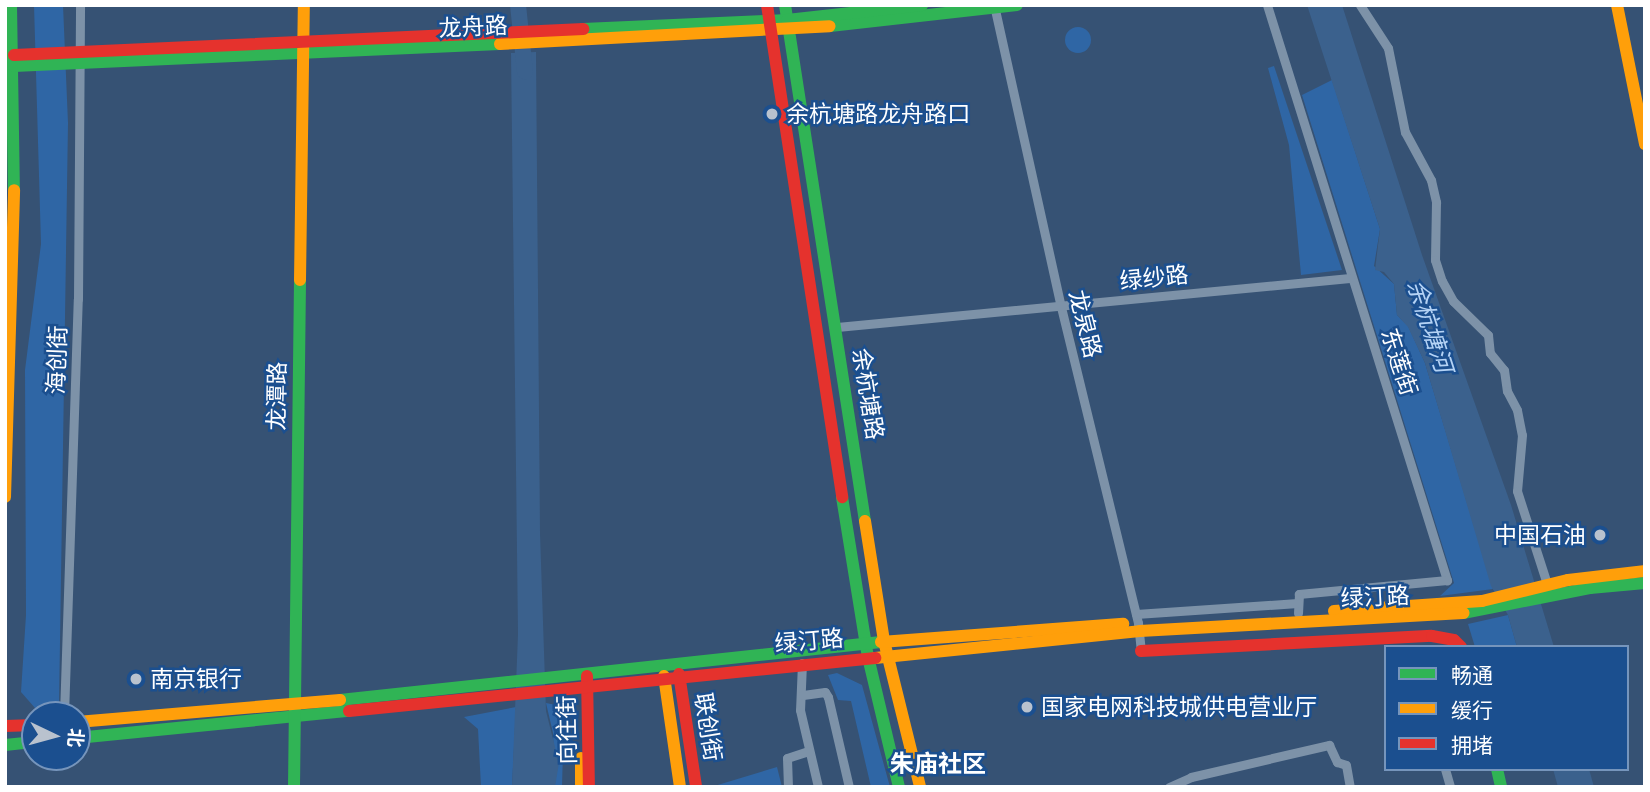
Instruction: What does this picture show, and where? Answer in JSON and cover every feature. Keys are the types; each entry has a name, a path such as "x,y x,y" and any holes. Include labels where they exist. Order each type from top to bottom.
{"main road":[{"path":"5,497 14,61 11,5"},
{"name":"龙潭路","path":"294,787 304,5"},
{"name":"余杭塘路","path":"767,5 790,178 865,643 899,787"},
{"name":"余杭塘路","path":"785,5 884,641 920,787"},
{"name":"龙舟路","path":"788,26 922,5"},
{"name":"龙舟路","path":"14,61 304,51 788,26 1017,5"},
{"path":"1617,5 1645,144"},
{"path":"1544,590 1645,571"},
{"path":"1544,590 1645,583"},
{"name":"绿汀路","path":"91,736 884,641 1138,623 1484,606 1544,590"},
{"name":"绿汀路","path":"584,678 664,676 887,656 1138,623 1298,608 1484,606"},
{"path":"1141,651 1432,636 1454,640 1459,645"},
{"name":"联创街","path":"679,674 696,787"},
{"name":"联创街","path":"664,676 680,787"},
{"name":"向往街","path":"581,787 584,678"},
{"name":"向往街","path":"584,678 589,787"},
{"name":"绿汀路","path":"91,721 293,710"}],"street":[{"name":"海创街","path":"64,701 82,59 80,5"},
{"name":"东莲街","path":"1267,5 1350,278 1447,580 1299,594 1298,608"},
{"path":"1360,5 1388,48 1405,131 1431,180 1437,213 1435,260 1442,281 1452,301 1488,335 1490,353 1504,370 1507,391 1517,410 1522,435 1517,491 1544,590"},
{"name":"龙泉路","path":"995,7 1061,307 1138,623 1141,651"},
{"name":"绿纱路","path":"837,327 1350,278"},
{"path":"802,663 803,695 800,710 818,787"},
{"path":"803,695 825,692 828,697 849,787"},
{"path":"1169,787 1191,777 1329,745 1336,762 1346,765 1350,787"},
{"path":"788,787 787,758 810,751"}],"shaded area":[{"path":"34,5 63,5 68,123 59,701 29,701 21,692 26,615 25,370 41,244"},
{"path":"1078,27 1087,31 1091,40 1087,49 1078,53 1069,49 1065,40 1069,31"},
{"path":"1274,66 1342,270 1301,275 1289,145 1268,68"},
{"path":"1332,80 1380,229 1374,266 1394,284 1397,315 1408,326 1425,363 1493,589 1440,596 1454,583 1302,95"},
{"path":"1508,615 1516,645 1474,645 1468,624"},
{"path":"837,673 862,685 890,787 871,787 851,701 838,700 828,675"},
{"path":"546,703 556,705 564,715 562,787 555,787 553,733"},
{"path":"516,707 512,787 481,787 478,729 464,717"},
{"path":"777,767 782,787 711,787"}],"water":[{"name":"余杭塘河","path":"1307,5 1342,5 1422,255 1511,505 1553,645 1516,645 1508,615 1491,586 1425,363 1408,327 1397,315 1394,284 1384,272 1375,270 1380,229"},
{"path":"536,52 540,533 546,711 559,763 555,787 512,787 518,634 511,53"},
{"path":"1554,771 1590,771 1594,787 1558,787"}],"waterway":[{"path":"518,5 525,72"}],"traffic: fast":[{"path":"11,5 14,190"},
{"path":"785,5 865,521"},
{"path":"583,29 787,20 922,5"},
{"path":"830,26 1017,5"},
{"path":"14,66 500,44"},
{"path":"294,787 300,280"},
{"path":"842,497 868,657 899,787"},
{"path":"1463,613 1590,588 1645,583"},
{"path":"340,700 881,642"},
{"path":"91,737 349,711"},
{"path":"5,745 21,743"},
{"path":"1497,771 1501,787"}],"traffic: slow":[{"path":"300,280 304,5"},
{"path":"1617,5 1645,144"},
{"path":"500,44 830,26"},
{"path":"5,497 14,190"},
{"path":"865,521 884,641 920,787"},
{"path":"1334,611 1482,601 1568,580 1645,571"},
{"path":"875,658 1140,631 1463,613"},
{"path":"881,642 1123,624"},
{"path":"664,676 680,787"},
{"path":"91,721 340,700"},
{"path":"581,758 581,787"}],"traffic: jam":[{"path":"767,5 842,497"},
{"path":"14,55 583,29"},
{"path":"1141,651 1432,636 1454,640 1459,645"},
{"path":"349,711 875,658"},
{"path":"679,674 696,787"},
{"path":"587,676 589,787"},
{"path":"5,726 21,725"}],"place":[{"name":"余杭塘路龙舟路口","path":"772,114"},
{"name":"中国石油","path":"1600,535"},
{"name":"南京银行","path":"136,679"},
{"name":"国家电网科技城供电营业厅","path":"1027,707"}],"district":[{"name":"朱庙社区","path":"938,764"}]}
